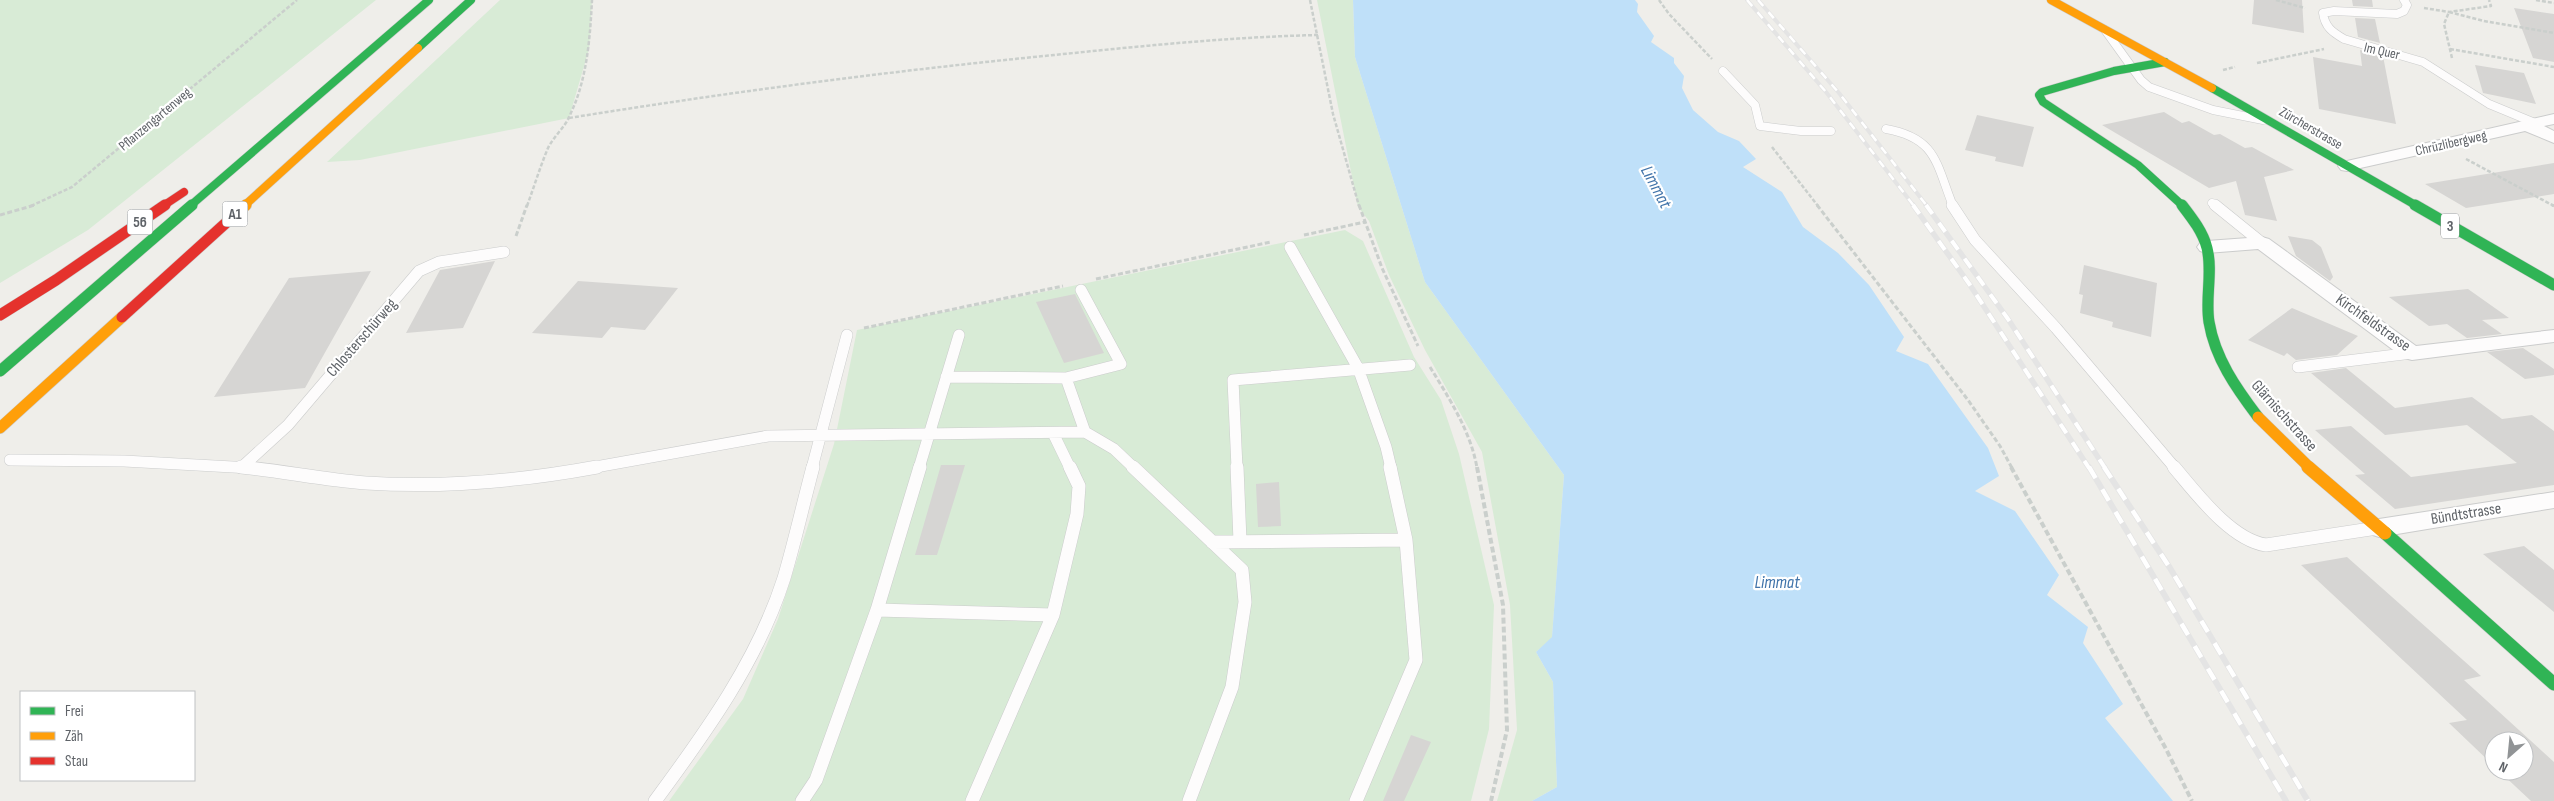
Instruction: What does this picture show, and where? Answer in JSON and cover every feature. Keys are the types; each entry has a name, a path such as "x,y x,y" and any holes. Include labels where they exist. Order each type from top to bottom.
{"main road":[{"name":"A1","path":"0,371 429,0"},
{"name":"A1","path":"0,428 471,0"},
{"name":"Zürcherstrasse","path":"2051,0 2269,121 2554,286"},
{"name":"Glärnischstrasse","path":"2165,62 2096,77 2042,92 2039,96 2043,102 2143,171 2181,205 2200,230 2207,247 2206,313 2224,368 2248,404 2292,452 2484,618 2554,684"},
{"name":"56","path":"0,315 56,280 196,184 279,130"}],"street":[{"name":"Chrüzlibergweg","path":"2347,166 2554,119"},
{"path":"2531,124 2554,138"},
{"path":"2207,247 2262,242"},
{"name":"Kirchfeldstrasse","path":"2262,242 2412,353 2554,336"},
{"name":"Bündtstrasse","path":"2379,528 2554,500"}],"lane":[{"path":"2323,13 2334,10 2398,14 2404,11 2406,2"},
{"name":"Im Quer","path":"2323,13 2324,24 2332,32 2351,43 2413,58 2432,66 2489,104 2531,124"},
{"path":"2104,29 2145,84 2161,93 2213,110 2269,121"},
{"path":"1723,71 1755,105 1760,126 1801,131 1831,131"},
{"path":"1886,129 1912,135 1924,143 1931,151 1954,209 1974,240 2056,328 2208,507 2252,543 2266,545 2379,528"},
{"path":"2212,203 2262,242"},
{"path":"1290,247 1358,368 1386,447 1406,540 1416,660 1356,801"},
{"name":"Chlosterschürweg","path":"242,467 288,424 419,271 439,262 504,252"},
{"path":"946,377 1066,378 1121,364 1084,286"},
{"path":"655,801 707,732 752,658 771,617 784,578 820,435 848,335"},
{"path":"802,801 816,780 877,610 959,335"},
{"path":"2298,367 2412,353"},
{"path":"1240,542 1233,380 1410,364"},
{"path":"1066,378 1084,432"},
{"path":"10,460 124,461 242,467 365,483 418,485 476,483 580,470 768,436 1084,432 1114,449 1242,570 1244,602 1232,687 1189,801"},
{"path":"972,801 1053,615 1077,514 1079,486 1053,433"},
{"path":"1212,542 1406,540"},
{"path":"877,610 1053,615"}],"path":[{"name":"Pflanzengartenweg","path":"0,215 39,204 78,182 297,0"},
{"path":"504,252 515,241 548,149 558,130 569,118 589,49 592,0"},
{"path":"1310,0 1319,34 1337,129 1365,222 1386,280 1419,349"},
{"path":"1659,0 1669,14 1723,71"},
{"path":"2276,0 2323,13"},
{"path":"2448,12 2491,6 2489,0"},
{"path":"2536,0 2554,3"},
{"path":"2406,2 2484,21 2554,33"},
{"path":"2448,12 2444,24 2458,83"},
{"path":"569,118 738,91 880,72 1188,43 1319,34"},
{"path":"2256,63 2351,43"},
{"path":"2450,49 2554,66"},
{"path":"2228,69 2235,67"},
{"path":"1760,126 1761,132 1968,400 2000,446 2166,748 2192,801"},
{"path":"2441,145 2554,206"},
{"path":"1298,236 1365,222"},
{"path":"1084,286 1278,241"},
{"path":"848,335 856,330 1067,285"},
{"path":"1429,365 1452,404 1475,456 1503,605 1507,730 1491,801"}],"green space":[{"path":"0,0 376,0 88,230 0,283"},
{"path":"500,0 592,0 589,49 569,118 360,160 327,162"},
{"path":"1317,0 1353,0 1355,57 1425,282 1564,475 1552,638 1536,652 1553,682 1557,787 1532,801 1497,801 1517,730 1510,605 1482,452 1425,350 1389,275 1369,221 1358,207"},
{"path":"1345,230 1363,241 1414,357 1441,400 1459,454 1494,605 1489,729 1471,801 669,801 743,699 778,619 834,444 857,330"}],"water":[{"name":"Limmat","path":"1353,0 1635,0 1638,4 1637,12 1654,36 1651,42 1674,58 1674,63 1684,76 1682,88 1693,110 1718,132 1739,141 1756,159 1743,167 1782,192 1803,227 1838,253 1869,285 1904,337 1896,351 1928,364 1988,448 1999,476 1975,491 2015,511 2059,575 2047,595 2088,627 2083,643 2123,704 2105,718 2173,801 1532,801 1557,787 1553,682 1536,652 1552,637 1564,475 1425,282 1355,57"}],"building":[{"path":"2254,0 2302,0 2304,33 2252,24"},
{"path":"2352,0 2372,0 2373,7 2353,6"},
{"path":"2514,8 2554,14 2554,62 2533,58"},
{"path":"2355,18 2375,19 2380,43 2358,37"},
{"path":"2360,50 2383,56 2396,124 2319,109 2313,57 2362,66"},
{"path":"2475,65 2524,73 2536,104 2483,93"},
{"path":"2164,112 2182,123 2189,121 2214,135 2220,134 2245,148 2252,147 2294,170 2264,177 2277,221 2245,215 2236,181 2209,188 2102,125"},
{"path":"1977,115 2034,127 2023,167 1995,161 1996,157 1965,150"},
{"path":"2554,163 2554,194 2466,208 2425,184"},
{"path":"2288,236 2312,240 2321,247 2333,277 2330,281 2296,256"},
{"path":"495,261 463,328 406,333 440,270"},
{"path":"2084,265 2157,283 2151,337 2112,327 2113,322 2080,313 2083,295 2079,294"},
{"path":"371,271 305,388 214,397 289,278"},
{"path":"578,281 678,288 645,330 611,327 602,338 532,333"},
{"path":"2468,289 2509,318 2482,320 2502,334 2467,338 2447,324 2429,326 2389,297"},
{"path":"1075,294 1104,353 1064,363 1036,302"},
{"path":"2292,308 2358,336 2337,355 2296,360 2287,353 2284,356 2248,340"},
{"path":"2523,348 2554,369 2554,375 2525,379 2487,352"},
{"path":"2346,368 2395,408 2472,397 2502,419 2532,415 2554,431 2554,485 2395,509 2355,475 2365,474 2315,430 2351,426 2411,477 2517,463 2467,425 2385,435 2311,373"},
{"path":"941,465 965,465 937,555 915,555"},
{"path":"1279,482 1281,526 1258,527 1256,484"},
{"path":"2524,546 2554,570 2554,612 2483,554"},
{"path":"2347,557 2481,676 2464,680 2520,731 2484,731 2484,756 2449,723 2467,720 2301,565"},
{"path":"1411,735 1431,742 1404,801 1383,801"},
{"path":"2534,744 2554,762 2554,801 2531,801 2510,781 2534,781"}],"railway":[{"path":"1747,0 1826,92 1914,206"},
{"path":"1758,0 1839,93 1927,206"},
{"path":"1913,205 1970,285 2089,468"},
{"path":"1926,205 2008,319 2105,468"},
{"path":"2089,467 2286,801"},
{"path":"2104,467 2170,568 2308,801"}],"traffic: fast":[{"path":"0,371 429,0"},
{"path":"418,48 471,0"},
{"path":"2165,62 2114,71 2042,92 2039,95 2043,102 2087,129 2138,165 2182,205 2198,227 2208,255 2207,305 2208,321 2212,336 2223,365 2239,392 2258,417"},
{"path":"2212,88 2554,285"},
{"path":"2385,533 2554,684"}],"traffic: slow":[{"path":"2051,0 2212,88"},
{"path":"238,212 418,48"},
{"path":"0,428 122,317"},
{"path":"2258,417 2298,458 2385,533"}],"traffic: jam":[{"path":"0,315 56,280 184,192"},
{"path":"122,317 238,212"}]}
